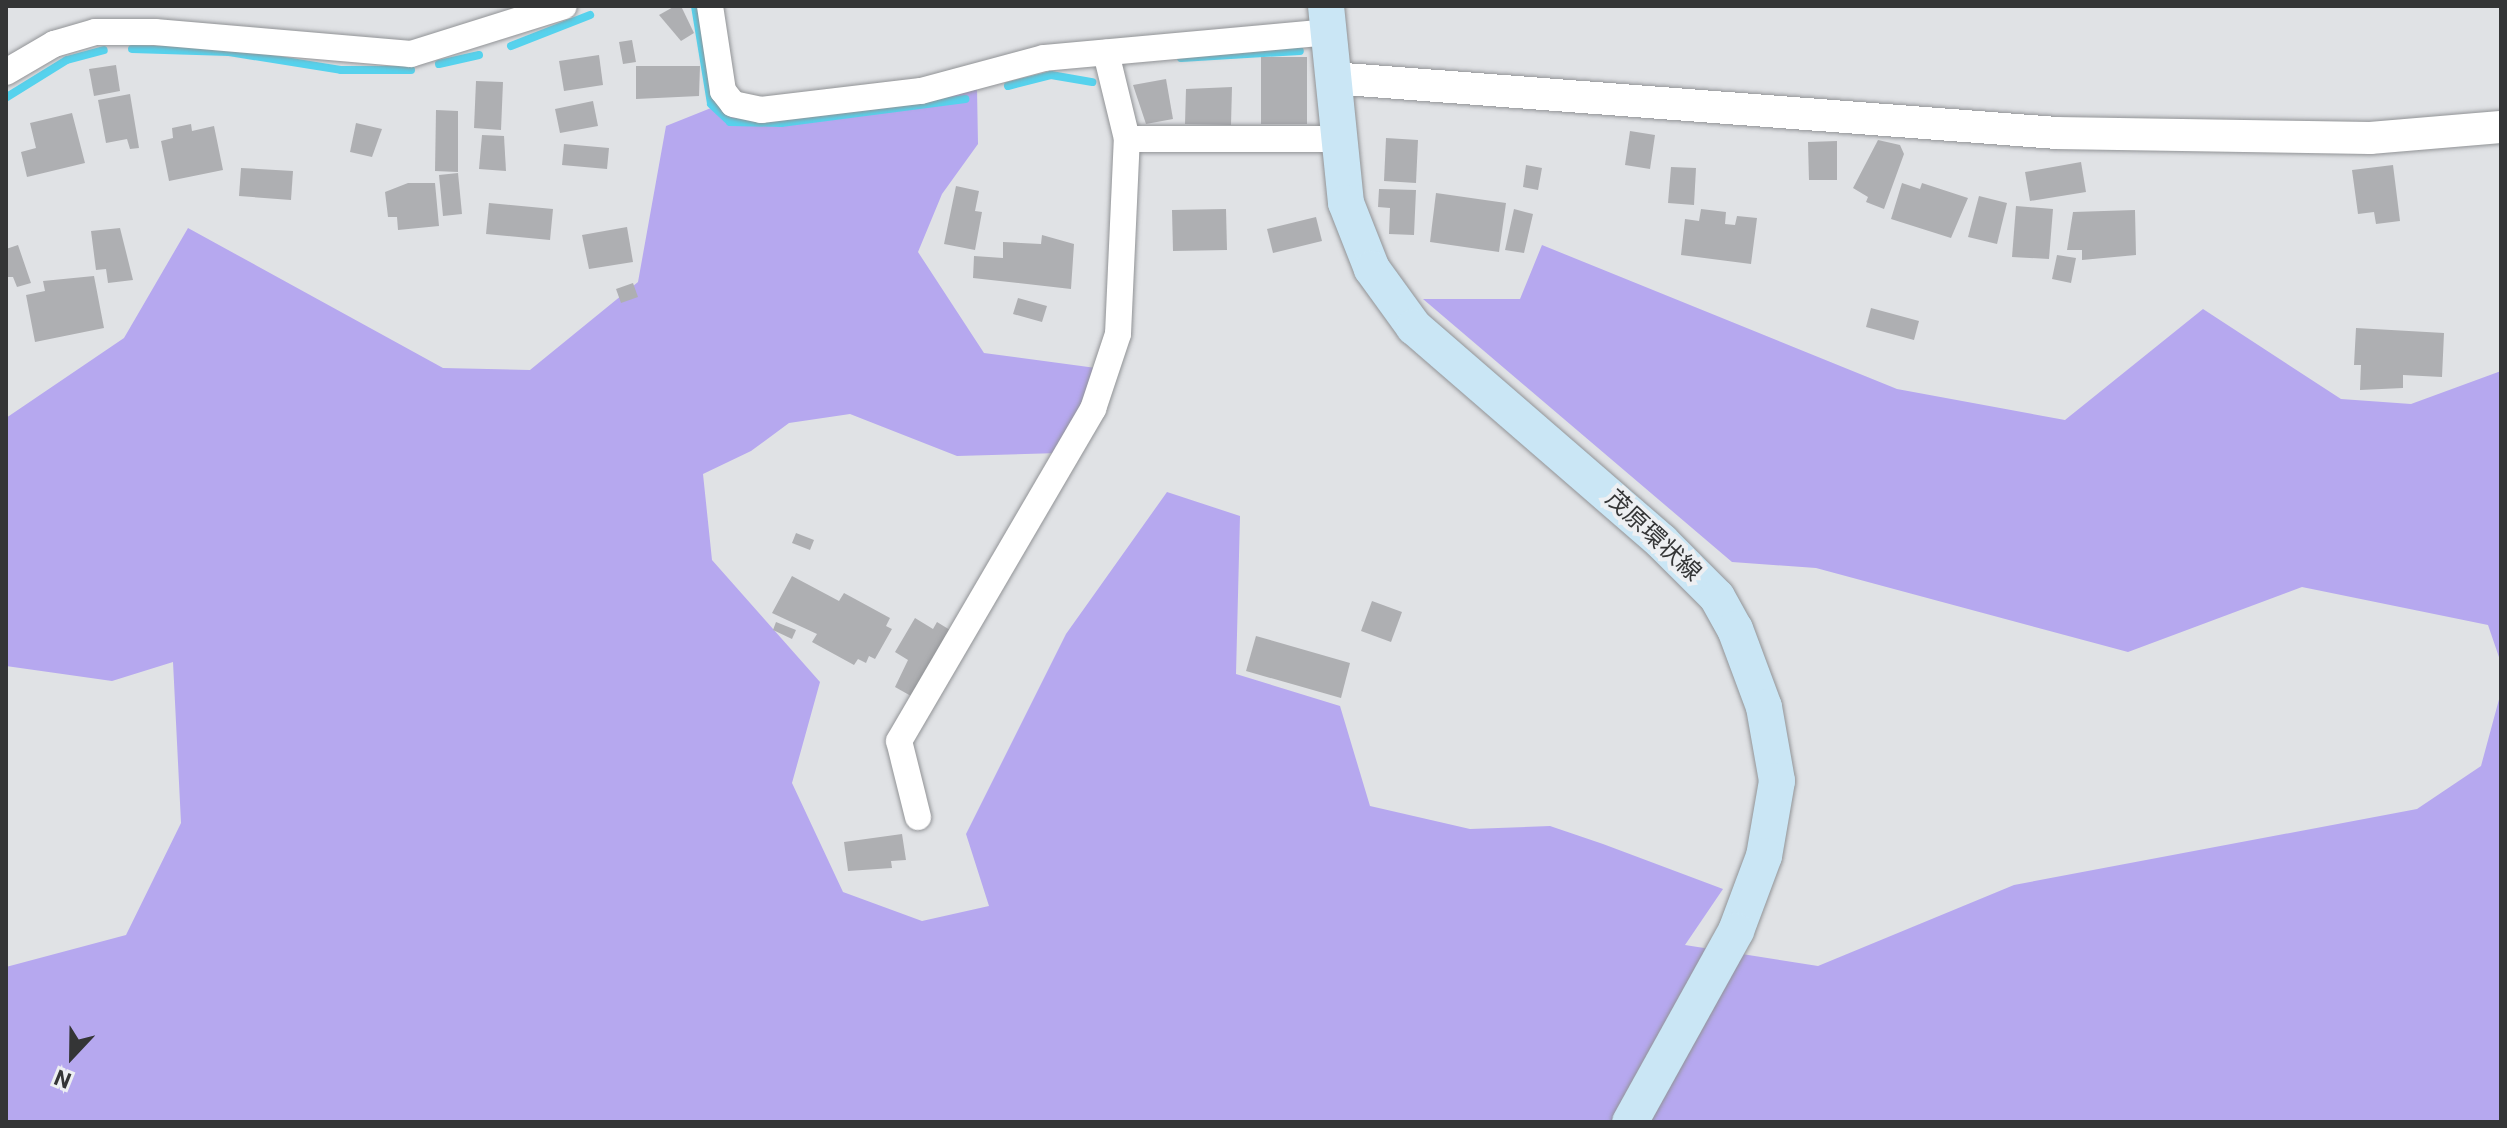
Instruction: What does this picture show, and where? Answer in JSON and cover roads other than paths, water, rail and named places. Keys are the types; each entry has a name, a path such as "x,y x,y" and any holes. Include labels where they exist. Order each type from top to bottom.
{"main road":[{"name":"茂原環状線","path":"1327,19 1346,203 1372,269 1414,327 1661,541 1717,597 1764,707 1777,781 1764,856 1736,931 1630,1122"}],"street":[{"path":"6,72 54,44 95,32 155,32 411,54 564,6"},
{"path":"710,6 723,91 733,104 761,110 921,91 1044,58 1106,53 1327,19"},
{"path":"918,817 899,741 1093,409 1118,334 1127,139 1106,53"},
{"path":"1332,78 2056,133 2370,138 2501,127"},
{"path":"1127,139 1339,139"}],"waterway":[{"path":"695,6 711,104 730,122 781,123 965,99"},
{"path":"511,46 590,15"},
{"path":"132,49 229,52 341,70 411,70"},
{"path":"7,97 67,60 104,50"},
{"path":"1181,58 1300,51"},
{"path":"439,64 479,55"},
{"path":"1008,86 1051,75 1092,82"}]}
